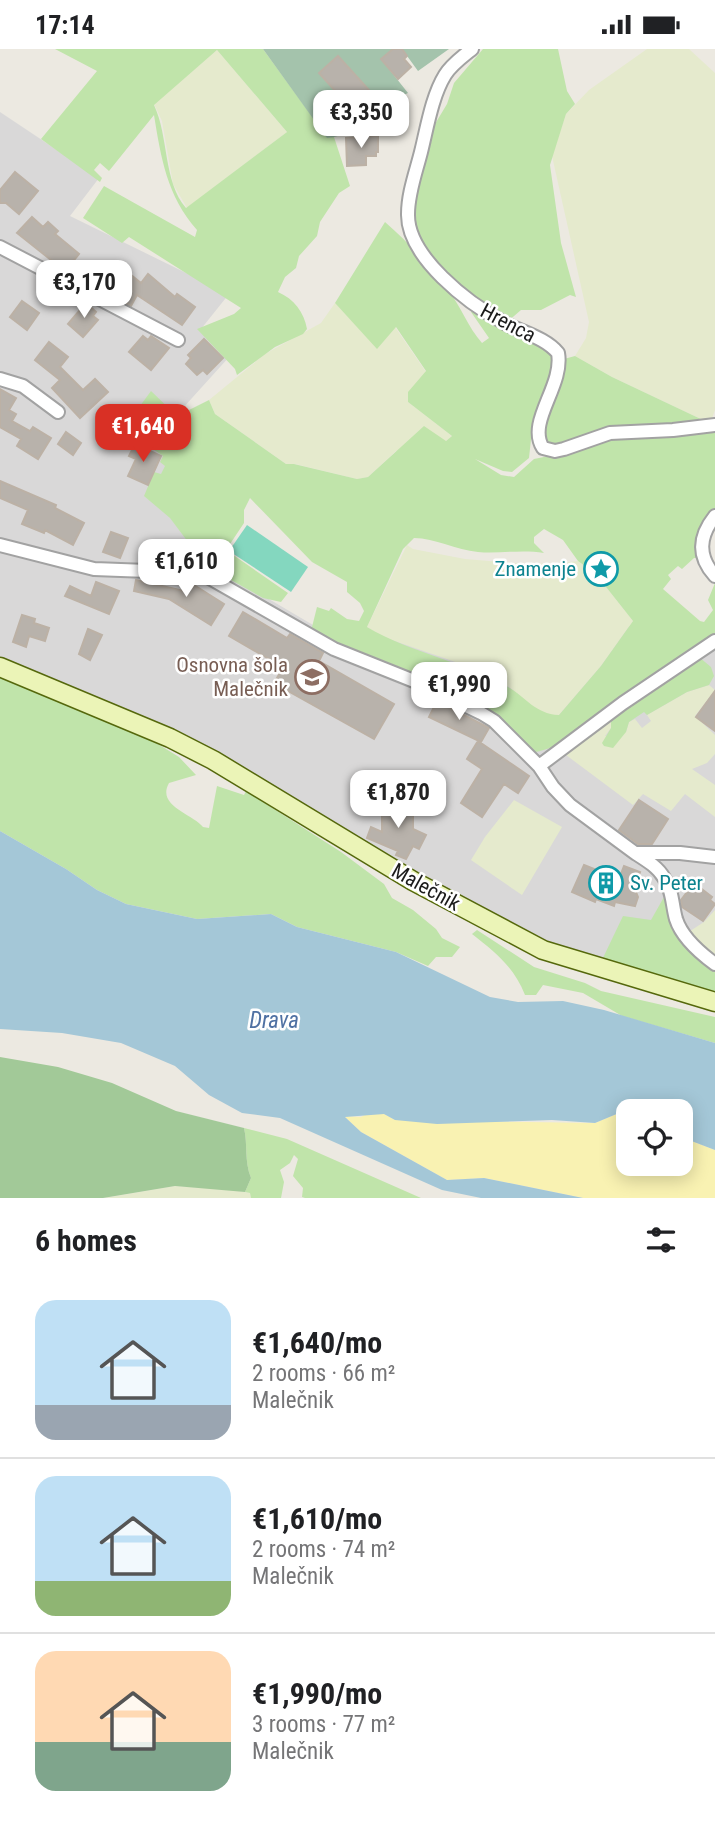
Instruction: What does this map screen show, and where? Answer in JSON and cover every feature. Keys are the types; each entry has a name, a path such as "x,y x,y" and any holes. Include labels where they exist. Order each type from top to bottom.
{"street":[{"name":"Hrenca","path":"471,49 444,76 429,123 410,197 408,216 415,242 446,282 466,300 503,323 537,338 558,353 558,376 540,420 538,441 543,448 555,451 610,433 715,425"},
{"path":"0,247 178,339"},
{"path":"0,379 23,386 58,412"},
{"path":"715,516 706,527 701,544 708,568 715,576"},
{"path":"0,545 94,569 201,573 334,649 419,683 481,713 494,721 539,766 553,787 570,805 657,868 672,893 677,921 700,953 715,964"},
{"path":"539,766 623,703 715,641"},
{"name":"Malečnik","path":"0,667 170,738 413,881 543,950 715,1002"},
{"path":"635,853 680,853 715,857"}],"shaded area":[{"path":"0,112 99,178 70,216 229,294 201,329 230,356 154,440 172,455 206,562 330,635 715,624 715,1008 617,981 372,864 194,759 89,709 0,674"}],"green space":[{"path":"55,49 263,49 327,137 334,137 350,186 339,193 320,222 317,236 299,256 296,268 285,277 278,292 289,298 297,307 307,329 303,334 275,347 237,375 235,369 197,329 234,314 241,308 129,237 122,243 83,218 104,186 195,237 197,230 179,204 167,176 154,115 109,171 100,163 94,170 102,178 100,182 41,139 97,71","holes":["217,50 287,132 186,208 173,185 154,105"]},
{"path":"263,49 393,49 381,59 408,93 350,131 327,138"},
{"path":"402,49 449,49 418,71"},
{"path":"483,49 558,49 567,91 575,104 566,114 550,165 561,243 576,297 570,295 541,310 521,310 507,322 452,281 427,251 413,222 414,199 432,129 447,104 454,83"},
{"path":"647,49 689,49 715,73 715,410 711,421 705,421 612,377 575,356 586,338 589,322 552,156 566,114 589,90"},
{"path":"217,50 287,132 187,208 173,184 162,121 154,104"},
{"path":"385,222 411,246 442,282 482,343 489,338 471,312 474,310 521,333 552,357 556,366 532,430 529,458 512,472 475,459 501,475 514,477 534,459 564,453 596,440 715,429 715,510 697,541 699,558 694,558 682,569 678,566 668,575 671,579 663,589 704,622 713,610 708,600 715,583 715,637 663,667 600,718 565,741 531,753 490,713 464,696 311,631 317,607 329,611 331,608 347,619 359,621 364,611 360,603 347,592 347,582 312,562 250,498 244,510 244,523 226,550 288,593 281,602 263,598 206,566 170,518 144,496 154,472 161,474 165,466 160,462 163,456 153,449 167,426 140,406 151,391 177,416 209,400 215,414 286,464 357,479 368,477 424,426 446,441 452,436 408,402 408,392 426,371 396,327 377,349 335,303","holes":["544,529 563,540 578,561 595,573 633,621 601,666 559,715 543,712 491,678 401,644 367,627 403,549 414,538 470,551 544,553 534,543 534,537"]},
{"path":"335,303 377,348 395,327 426,372 409,392 408,402 452,436 446,441 396,451 368,477 357,479 286,464 215,414 209,400 265,354 321,323"},
{"path":"575,356 612,377 705,421 549,449 543,433 564,373 564,359"},
{"path":"247,525 308,567 291,592 229,551"},
{"path":"407,545 413,549 465,559 552,564 578,561 595,573 633,621 601,666 559,715 547,715 509,687 461,664 383,637 367,627"},
{"path":"699,657 711,667 714,676 709,685 687,692 647,715 644,712 629,722 626,732 613,748 604,746 602,743 611,728 611,719"},
{"path":"0,677 149,735 153,741 179,757 196,775 169,783 167,798 177,809 203,827 209,828 217,786 244,795 246,791 341,852 384,884 392,898 413,910 436,929 442,938 460,947 452,957 436,957 428,966 396,952 297,927 271,914 197,919 126,904 97,890 0,831"},
{"path":"709,685 715,690 695,716 715,735 715,754 707,763 692,769 715,785 715,817 685,794 671,811 643,794 633,805 566,755 611,719 611,728 605,736 626,732 629,722 635,719 642,728 651,721 647,715 687,692"},
{"path":"514,800 562,827 522,895 471,860"},
{"path":"664,897 669,899 670,909 715,968 715,996 601,962 623,916 651,920"},
{"path":"715,910 715,959 687,933 704,922"},
{"path":"477,930 534,967 585,983 601,991 715,1017 715,1043 622,1016 583,993 543,985 536,995 525,995 509,968 472,934"},
{"path":"0,1057 58,1067 112,1083 176,1111 244,1128 251,1178 245,1192 175,1186 103,1198 0,1198"},
{"path":"244,1128 287,1139 421,1198 302,1197 303,1188 293,1176 298,1159 294,1155 290,1163 280,1170 284,1182 281,1198 251,1198 250,1193 245,1192 251,1178"},
{"path":"175,1186 227,1189 250,1193 251,1198 104,1198"}],"sand":[{"path":"368,1113 384,1114 395,1120 595,1123 616,1114 616,1176 693,1176 693,1142 715,1150 715,1198 583,1198 484,1178 447,1180 361,1132 344,1116 361,1117"}],"water":[{"name":"Drava","path":"0,831 97,890 126,904 197,919 271,914 297,927 396,952 490,997 518,1002 563,1001 604,1010 715,1043 715,1150 693,1142 693,1099 616,1099 616,1114 595,1123 552,1120 437,1124 395,1120 384,1114 345,1117 361,1132 447,1180 484,1178 583,1198 481,1198 442,1190 280,1118 242,1113 209,1095 175,1066 121,1043 62,1033 0,1029"}],"building":[{"path":"393,49 402,49 407,56 404,59 411,67 398,79 381,59"},
{"path":"338,56 369,90 363,94 364,108 358,113 350,112 345,107 338,114 329,104 339,95 319,73"},
{"path":"378,136 376,156 366,156 366,165 347,166 346,138"},
{"path":"15,172 38,191 19,214 6,203 0,203 0,190"},
{"path":"32,217 43,227 48,222 58,231 55,234 79,254 65,271 17,233"},
{"path":"115,262 141,283 148,274 175,297 177,294 195,307 182,325 137,295 131,306 122,301 125,296 102,278"},
{"path":"22,301 39,313 27,330 10,317"},
{"path":"86,303 96,312 93,316 98,320 83,337 68,324"},
{"path":"143,336 148,340 151,336 169,348 151,370 129,352"},
{"path":"204,339 223,358 207,374 203,370 197,375 186,364 191,358 188,355"},
{"path":"49,342 68,357 60,367 83,390 95,379 108,392 80,418 52,388 60,380 35,360"},
{"path":"0,389 16,398 9,410 16,414 12,421 30,431 33,427 51,438 38,459 17,446 21,439 0,427"},
{"path":"66,432 81,443 73,455 58,444"},
{"path":"135,444 161,456 148,485 128,476 136,459 129,456"},
{"path":"0,481 56,505 55,508 84,523 73,545 45,530 44,533 22,524 28,510 0,498"},
{"path":"111,532 128,538 120,558 103,552"},
{"path":"136,580 184,591 187,585 192,588 194,585 224,604 211,625 169,599 134,591"},
{"path":"96,582 119,591 109,614 65,596 70,586 91,596"},
{"name":"Osnovna šola Malečnik","path":"243,612 287,638 290,634 323,653 319,661 394,704 374,739 274,683 281,671 273,667 276,663 229,636"},
{"path":"22,615 49,628 45,641 29,636 26,647 13,642"},
{"path":"88,629 102,635 90,660 79,654"},
{"path":"715,691 715,731 696,717"},
{"path":"437,701 489,728 481,742 429,717"},
{"path":"478,741 529,776 518,793 504,784 482,817 461,803 482,769 467,759"},
{"path":"639,800 668,819 652,844 638,844 619,830"},
{"path":"389,803 409,803 409,811 413,810 413,829 426,835 419,849 413,846 406,859 396,855 398,851 367,838 371,827 382,832 382,809 389,809"},
{"name":"Sv. Peter","path":"584,865 619,879 624,866 640,872 634,887 638,897 635,906 615,902 614,906 596,899 595,902 572,892"},
{"path":"694,883 712,897 710,900 715,904 703,921 682,907 681,900"}],"place":[{"name":"Znamenje","path":"601,569"},
{"name":"Osnovna šola Malečnik","path":"312,677"},
{"name":"Sv. Peter","path":"606,883"}]}
